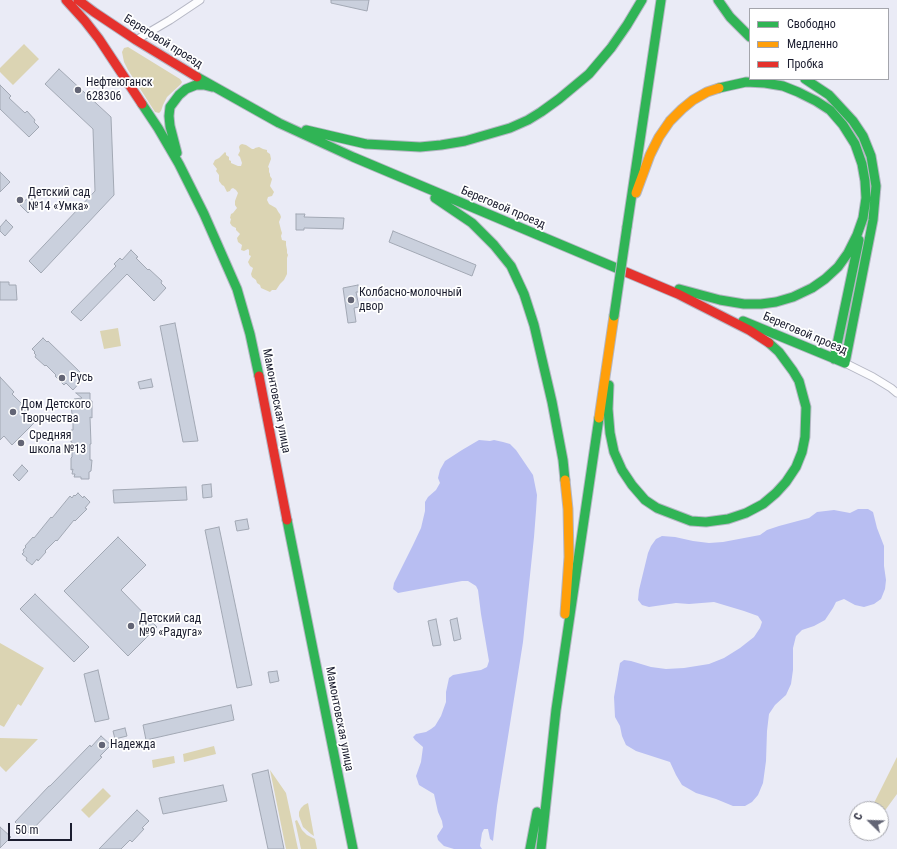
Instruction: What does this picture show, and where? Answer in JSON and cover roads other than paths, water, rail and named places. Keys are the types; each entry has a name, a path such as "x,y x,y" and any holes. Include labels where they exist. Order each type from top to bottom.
{"main road":[{"name":"Мамонтовская улица","path":"66,0 85,21 103,46 158,128 179,164 204,214 237,289 248,329 324,699 353,849"},
{"name":"Береговой проезд","path":"78,0 136,40 217,89"},
{"path":"179,164 170,126 170,107 179,95 186,89 196,85 204,85 217,89 279,123 366,144 420,147 441,145 465,141 510,128 542,112 559,100 589,74 611,48 642,0"},
{"path":"541,849 556,710 661,0"},
{"path":"718,0 730,16 749,36"},
{"path":"806,80 829,95 853,121 871,156 876,186 873,220 845,363"},
{"path":"630,208 650,155 659,137 670,121 682,109 693,100 707,92 746,82 765,83 783,86 798,92 830,110 843,125 855,144 862,164 866,192 863,218 834,359"},
{"name":"Береговой проезд","path":"279,123 413,183 644,279"},
{"path":"413,183 472,223 494,245 511,266 524,294 534,325 552,402 563,460 568,509 568,557 561,675"},
{"path":"644,279 720,300 744,304 776,302 793,297 812,288 838,267 848,253 863,218"},
{"path":"610,345 608,409 611,439 614,452 622,470 645,500 657,508 671,514 691,520 706,522 728,519 746,513 763,504 786,482 796,467 802,452 806,419 806,407 799,381 787,362 768,342 749,330 678,294 644,279"},
{"name":"Береговой проезд","path":"678,294 845,363"},
{"path":"530,849 556,710"}],"street":[{"path":"136,40 200,0"},
{"name":"Береговой проезд","path":"845,363 873,377 897,393"}],"water":[{"path":"479,440 494,440 510,444 516,450 533,475 537,495 523,642 497,806 493,841 490,839 488,829 484,829 480,846 482,849 454,849 444,846 438,840 437,836 443,827 442,821 438,812 434,794 419,785 416,776 421,762 423,747 413,737 416,734 426,732 435,726 441,716 446,702 446,692 449,678 453,675 481,670 487,667 489,661 478,590 476,586 468,581 398,593 393,589 394,583 421,528 425,511 425,502 440,483 438,478 445,461"},
{"path":"858,509 868,509 873,512 884,546 886,580 885,589 881,599 874,604 864,607 855,605 844,599 836,602 825,620 802,630 796,636 793,648 793,670 791,684 786,695 775,705 769,714 763,783 758,795 752,802 745,806 733,806 696,793 682,785 670,762 636,751 626,745 620,726 615,717 614,697 620,663 624,660 666,669 709,664 724,658 754,637 762,622 758,616 714,602 689,604 676,603 649,607 642,605 638,600 639,590 648,553 656,539 662,536 709,543 723,542 760,535 767,530 809,518 817,512 834,510 850,513"}],"place":[{"name":"Нефтеюганск 628306","path":"78,90"},
{"name":"Детский сад №14 «Умка»","path":"20,200"},
{"name":"Колбасно-молочный двор","path":"351,300"},
{"name":"Русь","path":"62,378"},
{"name":"Дом Детского Творчества","path":"13,412"},
{"name":"Средняя школа №13","path":"21,443"},
{"name":"Детский сад №9 «Радуга»","path":"131,626"},
{"name":"Надежда","path":"102,745"}]}
